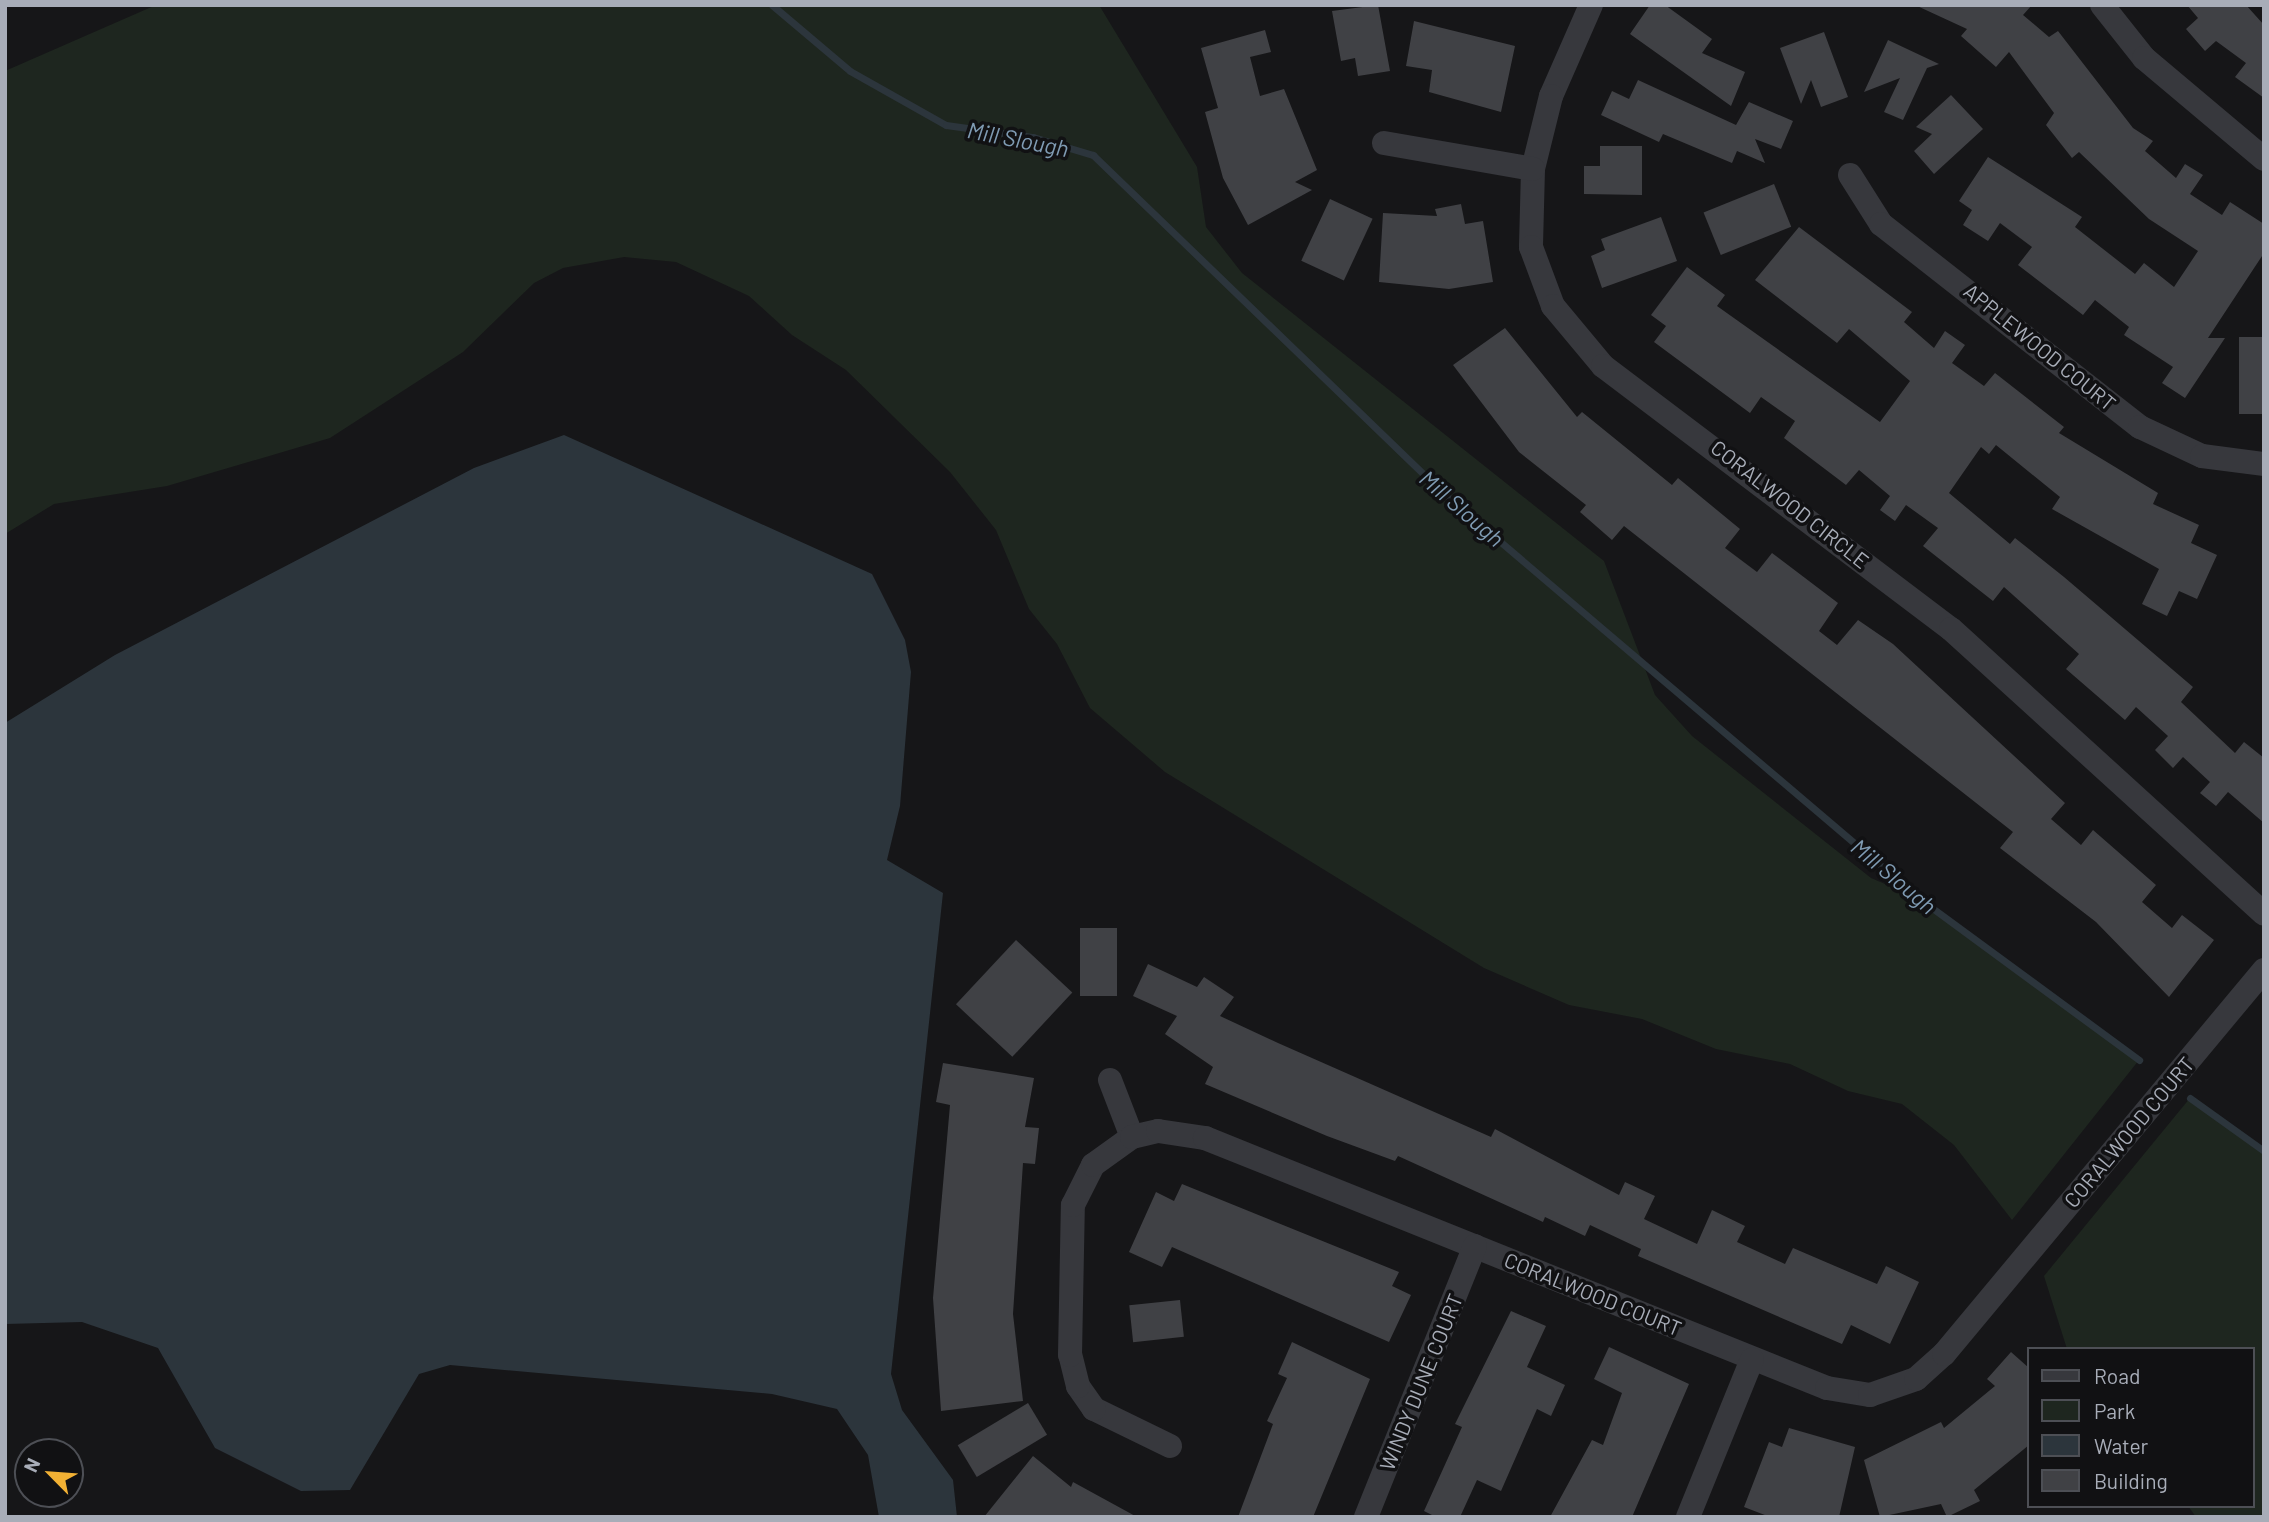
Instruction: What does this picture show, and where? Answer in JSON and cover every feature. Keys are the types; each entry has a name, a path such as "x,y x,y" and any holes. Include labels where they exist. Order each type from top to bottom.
{"street":[{"name":"CORALWOOD CIRCLE","path":"1591,5 1550,96 1533,169 1531,247 1553,306 1603,366 1951,629 2264,914"},
{"path":"2102,5 2144,58 2264,159"},
{"path":"1384,143 1533,169"},
{"name":"APPLEWOOD COURT","path":"1850,174 1881,224 2140,427 2202,457 2264,464"},
{"name":"CORALWOOD COURT","path":"1170,1446 1094,1409 1078,1386 1070,1355 1073,1205 1093,1165 1132,1137 1158,1131 1205,1138 1752,1359 1855,1395 1886,1392 1916,1379 1944,1354 2264,970"},
{"path":"1110,1080 1132,1137"},
{"name":"WINDY DUNE COURT","path":"1366,1517 1475,1246"},
{"path":"1688,1517 1752,1359"}],"green space":[{"name":"Mill Slough","path":"156,5 1099,5 1197,167 1206,227 1242,273 1604,561 1655,695 1692,736 1871,878 1920,899 2139,1060 2012,1220 1954,1145 1902,1104 1848,1091 1790,1064 1716,1049 1642,1019 1569,1005 1484,968 1165,772 1090,708 1057,644 1029,609 996,530 950,472 846,370 792,335 749,296 676,262 624,257 563,268 534,283 463,352 330,438 167,486 54,504 5,534 5,71"},
{"path":"2190,1098 2264,1154 2264,1517 2196,1517 2189,1508 2255,1508 2255,1347 2066,1347 2044,1276"}],"water":[{"path":"564,435 872,574 905,640 911,672 900,806 887,860 943,893 891,1374 902,1410 953,1480 957,1517 879,1517 868,1455 837,1409 772,1394 450,1365 419,1374 350,1490 301,1491 215,1448 158,1348 82,1322 5,1324 5,723 115,655 474,468"}],"building":[{"path":"1378,5 1390,71 1358,76 1355,58 1341,61 1332,11"},
{"path":"1650,5 1665,5 1712,39 1702,53 1745,72 1731,106 1630,34"},
{"path":"1915,5 2032,5 2023,15 2049,37 2058,31 2133,128 2153,141 2145,151 2176,178 2185,164 2203,175 2190,194 2222,215 2230,202 2264,224 2264,253 2208,338 2225,338 2185,398 2162,383 2173,367 2124,335 2129,327 2095,300 2083,315 2018,265 2032,247 2000,223 1988,241 1963,225 1972,210 1959,201 1988,157 2082,217 2075,227 2135,274 2144,263 2174,287 2198,251 2149,219 2079,152 2072,158 2046,125 2054,113 2009,52 1996,67 1961,36 1967,29"},
{"path":"2187,5 2246,5 2264,25 2264,98 2235,77 2246,63 2216,41 2205,51 2186,29 2198,18"},
{"path":"1414,21 1515,46 1501,112 1429,92 1432,70 1406,66"},
{"path":"1265,30 1271,52 1250,57 1260,96 1284,89 1317,170 1295,182 1312,190 1248,225 1223,178 1205,112 1218,108 1201,48"},
{"path":"1824,32 1848,97 1821,107 1811,80 1801,104 1780,48"},
{"path":"1888,40 1939,64 1927,68 1903,120 1884,112 1900,78 1864,92"},
{"path":"1638,80 1736,125 1749,102 1793,121 1781,149 1755,139 1765,163 1737,151 1732,163 1663,134 1659,142 1601,115 1612,91 1629,99"},
{"path":"1951,95 1983,129 1934,174 1914,151 1932,134 1916,127"},
{"path":"1600,146 1642,146 1642,195 1584,194 1584,166 1600,166"},
{"path":"1774,184 1791,227 1721,255 1704,212"},
{"path":"1330,199 1373,219 1344,280 1301,261"},
{"path":"1461,204 1465,224 1483,221 1493,282 1449,289 1379,282 1383,213 1437,216 1435,209"},
{"path":"1661,217 1677,261 1602,288 1591,256 1605,250 1601,239"},
{"path":"1799,227 1912,312 1904,322 1934,348 1945,331 1965,345 1952,363 1984,386 1995,373 2064,427 2059,433 2158,493 2153,504 2199,525 2191,543 2217,555 2197,599 2179,591 2167,616 2142,604 2159,569 2052,509 2060,497 1996,445 1989,454 1981,447 1949,493 2010,544 2015,538 2193,687 2181,702 2235,753 2244,742 2264,758 2264,823 2228,792 2216,806 2200,793 2210,782 2183,757 2173,768 2155,750 2168,736 2136,707 2125,720 2066,669 2079,654 2004,587 1993,601 1923,546 1938,528 1906,505 1895,521 1880,510 1890,496 1859,470 1846,485 1784,438 1795,421 1761,397 1750,413 1654,342 1666,326 1651,315 1687,267 1725,295 1717,306 1880,422 1910,381 1849,329 1837,343 1755,280"},
{"path":"1505,328 1577,417 1582,412 1672,485 1678,478 1740,529 1725,548 1757,572 1772,553 1838,603 1819,631 1837,645 1858,620 1893,644 2065,803 2051,819 2081,845 2093,830 2156,885 2142,902 2172,928 2182,915 2214,940 2169,997 2096,922 2000,848 2013,832 1624,526 1612,540 1580,512 1586,505 1519,452 1453,365"},
{"path":"2239,337 2264,337 2264,414 2239,414"},
{"path":"1080,928 1117,928 1117,996 1080,996"},
{"path":"1016,940 1072,993 1012,1057 956,1004"},
{"path":"1148,964 1197,987 1204,977 1234,997 1220,1016 1278,1043 1491,1137 1495,1129 1619,1195 1625,1182 1655,1196 1644,1219 1697,1244 1712,1210 1745,1226 1737,1242 1785,1264 1793,1248 1877,1284 1886,1266 1919,1282 1890,1344 1851,1325 1842,1344 1638,1256 1641,1249 1590,1225 1585,1236 1545,1217 1543,1222 1398,1156 1395,1161 1327,1136 1205,1084 1213,1067 1165,1034 1177,1016 1133,996"},
{"path":"943,1063 1034,1078 1025,1127 1039,1128 1035,1164 1023,1163 1013,1314 1023,1401 941,1411 933,1298 950,1105 936,1102"},
{"path":"1182,1184 1399,1272 1392,1286 1411,1295 1389,1342 1172,1247 1162,1267 1129,1252 1156,1192 1174,1201"},
{"path":"1180,1300 1184,1337 1133,1342 1129,1305"},
{"path":"1511,1311 1546,1326 1527,1367 1565,1385 1551,1416 1537,1409 1501,1491 1477,1480 1460,1517 1436,1517 1424,1511 1462,1427 1455,1424"},
{"path":"1292,1342 1370,1379 1313,1517 1238,1517 1273,1424 1267,1421 1287,1378 1278,1374"},
{"path":"1609,1347 1689,1384 1632,1517 1550,1517 1592,1440 1603,1445 1622,1393 1594,1379"},
{"path":"2011,1352 2028,1367 2028,1446 1974,1490 1980,1501 1947,1517 1941,1504 1880,1517 1864,1460 1941,1422 1944,1428 1995,1386 1987,1379"},
{"path":"1028,1403 1047,1435 977,1477 958,1445"},
{"path":"1789,1428 1855,1447 1839,1517 1770,1517 1744,1507 1769,1442 1782,1447"},
{"path":"1033,1456 1071,1487 1073,1482 1137,1517 984,1517"}],"waterway":[{"name":"Mill Slough","path":"772,5 850,71 946,125 1033,137 1093,155 1443,493 1920,899 2139,1060"},
{"name":"Mill Slough","path":"2190,1098 2264,1151"}]}
